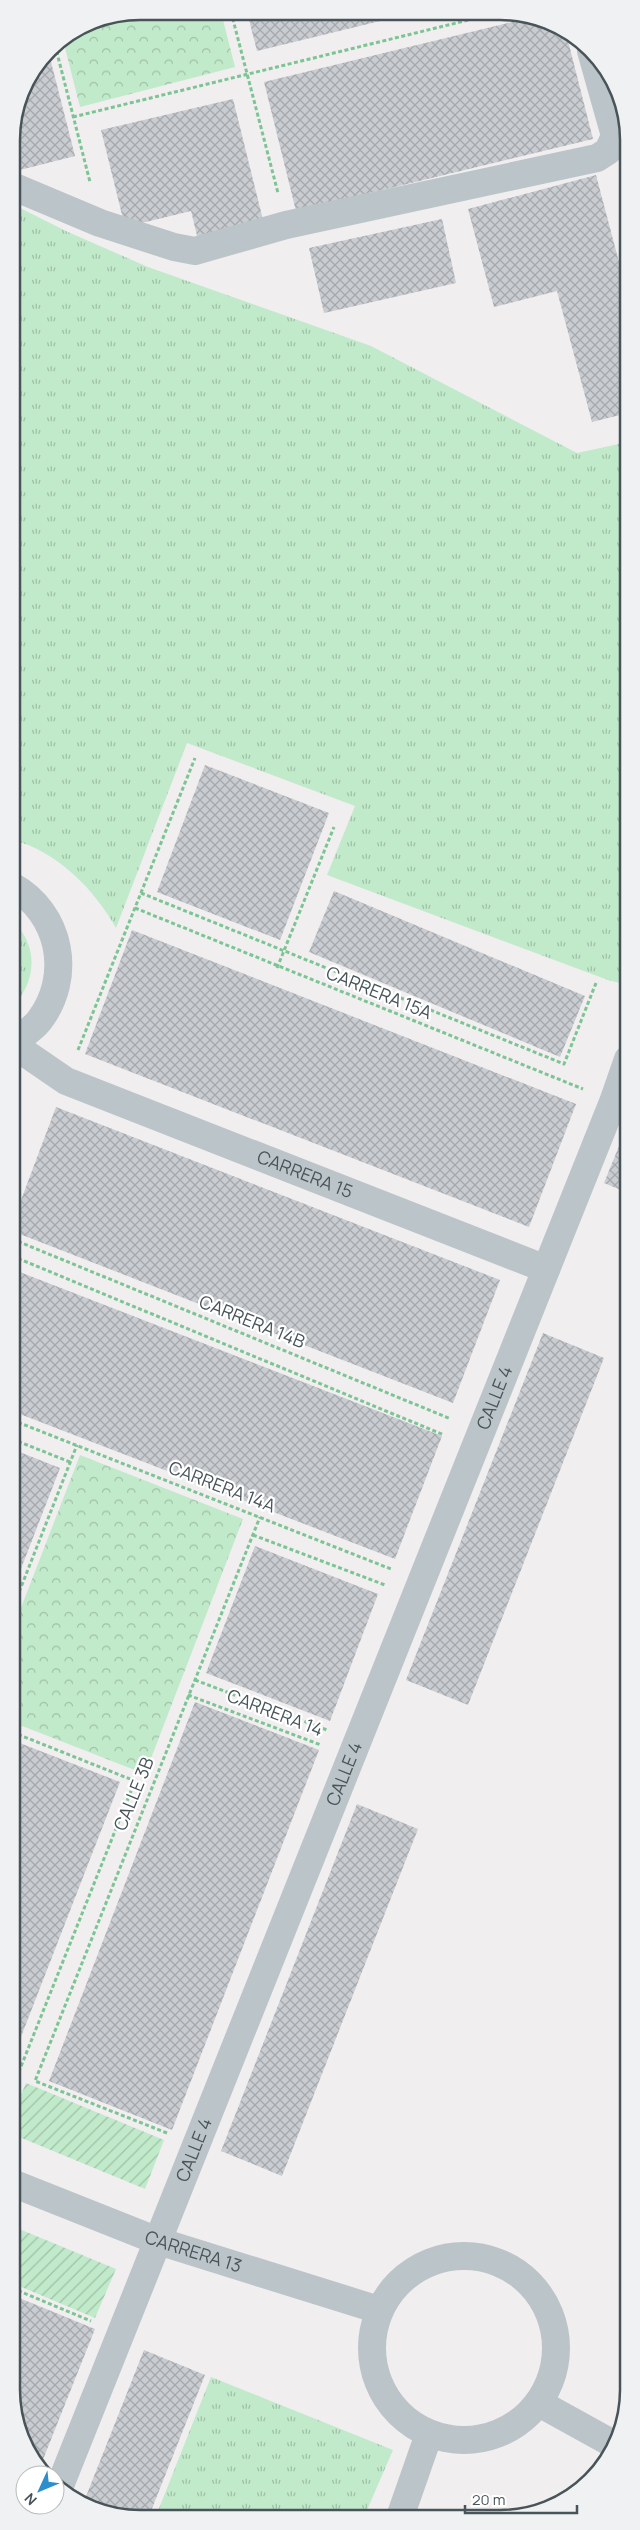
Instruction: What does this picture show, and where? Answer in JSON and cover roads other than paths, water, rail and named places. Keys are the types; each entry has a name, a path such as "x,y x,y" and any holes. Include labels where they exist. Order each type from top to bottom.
{"street":[{"path":"20,189 100,223 174,247 195,250 286,225 603,155 613,144 615,136 596,68"},
{"path":"20,892 28,897 50,924 56,940 59,975 55,992 38,1022 20,1037"},
{"path":"38,1022 66,1080"},
{"name":"CARRERA 15","path":"20,1048 66,1080 546,1269"},
{"name":"CALLE 4","path":"65,2473 620,1082"},
{"name":"CARRERA 13","path":"20,2186 158,2241 379,2310"},
{"path":"451,2255 481,2256 511,2268 534,2287 551,2314 557,2345 553,2376 539,2403 516,2425 488,2437 458,2441 429,2434 404,2419 384,2396 373,2368 371,2338 379,2310 396,2284 421,2265 451,2255"},
{"path":"539,2403 608,2441"},
{"path":"402,2510 429,2434"}]}
